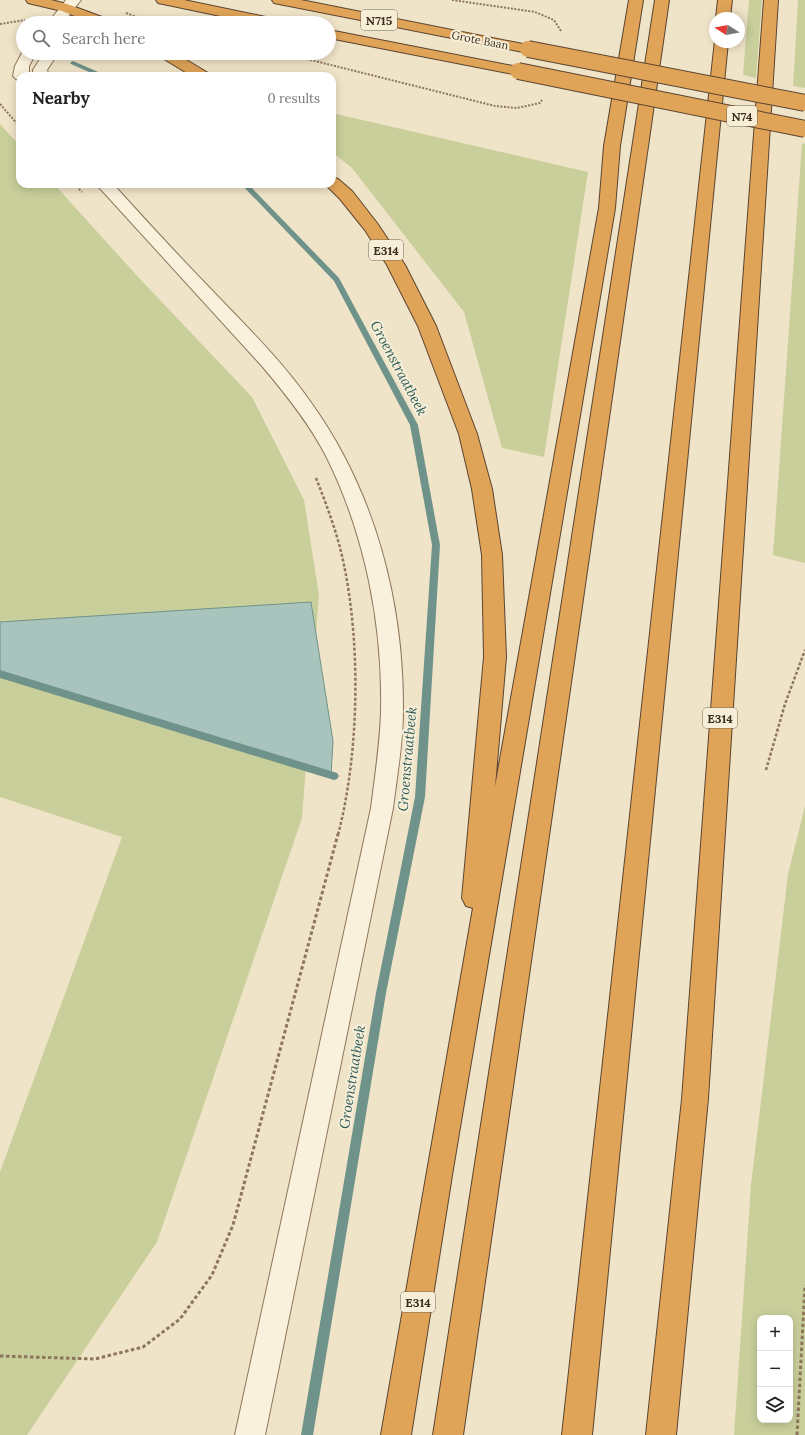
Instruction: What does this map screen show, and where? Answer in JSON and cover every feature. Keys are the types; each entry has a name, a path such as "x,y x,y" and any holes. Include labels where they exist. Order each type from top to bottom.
{"highway":[{"path":"34,0 70,4 92,16"},
{"path":"164,0 241,16"},
{"name":"Grote Baan","path":"279,0 681,79"},
{"name":"E314","path":"396,1435 461,1047 606,216 612,146 636,0"},
{"path":"448,1435 662,0"},
{"path":"724,12 725,0"},
{"name":"E314","path":"661,1435 695,1099 712,834 771,0"},
{"name":"Grote Baan","path":"336,35 678,104"},
{"path":"577,1435 719,48"},
{"path":"176,60 196,72"},
{"name":"N74","path":"681,79 805,103"},
{"name":"N74","path":"678,104 805,129"},
{"name":"E314","path":"336,186 358,211 384,246 396,265 427,326 468,434 482,489 491,548 495,657 461,1047"}],"street":[{"path":"61,16 70,4"},
{"path":"21,72 22,66 25,60"},
{"path":"40,72 47,60"},
{"path":"108,188 169,256 271,364 318,425 348,484 364,524 385,607 391,660 392,710 389,756 382,808 250,1435"}],"path":[{"path":"0,24 16,21"},
{"path":"0,104 16,122"},
{"path":"78,188 85,196"},
{"path":"0,1356 95,1359 143,1347 180,1318 212,1275 233,1225 339,830 347,788 352,746 355,696 353,608 335,526 314,474"},
{"path":"766,770 784,704 805,650"},
{"path":"797,1435 805,1285"}],"green space":[{"path":"749,0 762,0 756,78 743,75"},
{"path":"798,0 805,0 805,88 793,86"},
{"path":"336,114 588,172 544,457 502,448 464,312 352,168 336,155"},
{"path":"0,124 16,142 16,188 58,188 139,278 252,397 304,500 319,595 302,818 157,1242 27,1435 0,1435 0,1172 122,837 0,797"},
{"path":"802,143 805,144 805,563 773,555"},
{"path":"805,806 805,1435 734,1435 751,1185 788,874"}],"water":[{"path":"311,602 333,741 331,776 0,674 0,622"}],"waterway":[{"name":"Groenstraatbeek","path":"73,63 94,72"},
{"name":"Groenstraatbeek","path":"248,188 337,280 414,425 436,545 420,797 381,993 307,1435"},
{"path":"0,674 334,776"}]}
